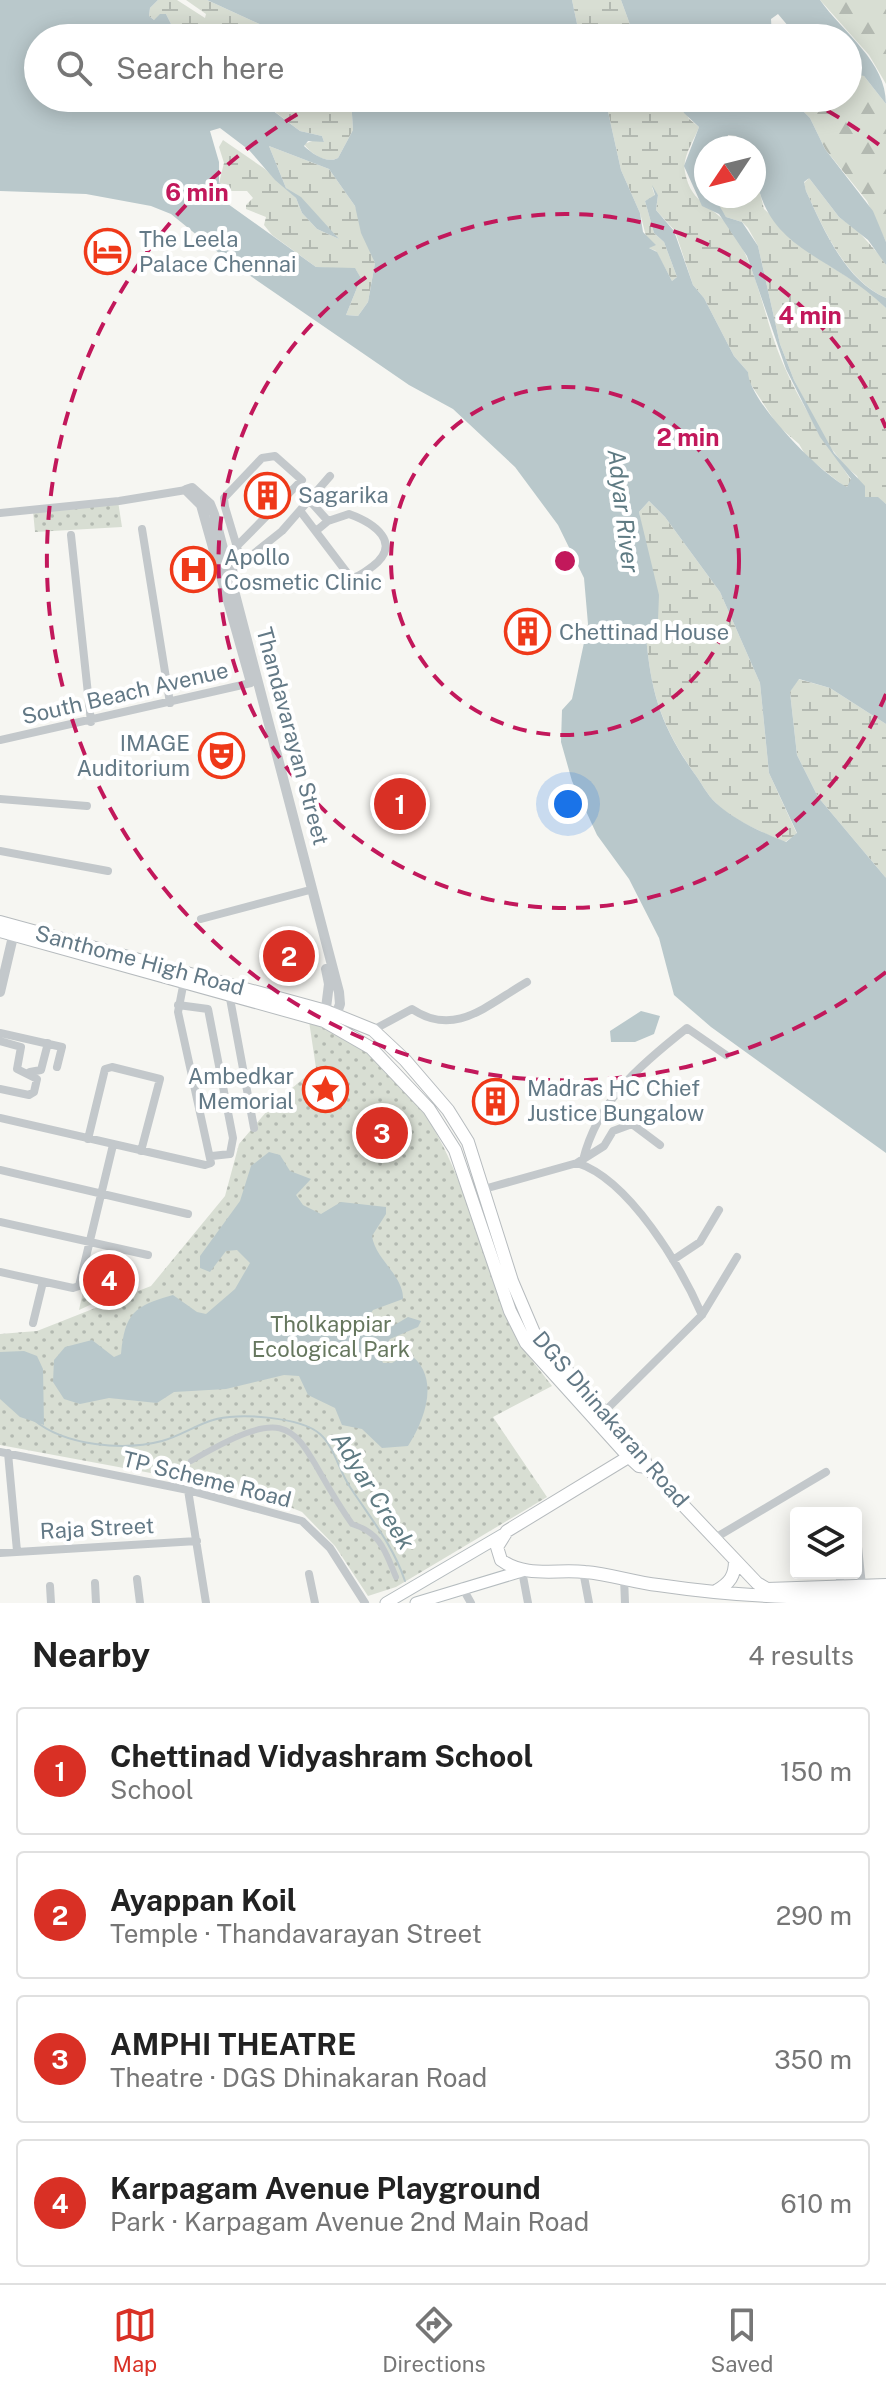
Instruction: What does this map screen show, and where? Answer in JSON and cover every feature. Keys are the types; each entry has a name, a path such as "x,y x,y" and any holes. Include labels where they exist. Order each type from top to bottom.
{"main road":[{"name":"Santhome High Road","path":"0,922 14,931 184,981 330,1018"},
{"name":"Santhome High Road","path":"0,931 14,931 330,1018"},
{"name":"DGS Dhinakaran Road","path":"330,1018 373,1030 405,1060 448,1110 468,1142 512,1281 535,1335 603,1413 634,1454 639,1466 647,1467 735,1560 767,1589 840,1580 862,1586 886,1585"},
{"name":"DGS Dhinakaran Road","path":"330,1018 371,1048 429,1109 455,1150 510,1311 526,1343 634,1454"},
{"path":"386,1603 634,1454"},
{"path":"502,1535 497,1547 501,1560 522,1571"},
{"path":"711,1595 729,1583 735,1572 735,1560"},
{"path":"416,1603 522,1571 583,1571 732,1598 879,1599"}],"street":[{"path":"0,513 119,501 192,488 210,504 224,498 270,455 302,478 237,546"},
{"path":"227,575 301,512 330,476"},
{"path":"296,487 328,521"},
{"name":"Thandavarayan Street","path":"186,490 201,505 227,575"},
{"path":"224,498 242,564"},
{"name":"Thandavarayan Street","path":"210,504 287,807 339,992 330,1018"},
{"path":"301,512 351,578 380,560 387,550 387,542 379,533 349,514 328,521 316,531"},
{"path":"142,529 170,703"},
{"path":"71,535 91,722"},
{"name":"South Beach Avenue","path":"0,740 91,722 254,680"},
{"path":"0,799 87,806"},
{"name":"Thandavarayan Street","path":"287,807 329,984 330,1018"},
{"path":"0,851 108,871"},
{"path":"201,919 306,891"},
{"path":"1,986 14,931"},
{"path":"0,1118 205,1165 211,1163 212,1156 178,1005 184,981"},
{"path":"373,1030 412,1009 431,1021 465,1018 527,982"},
{"path":"229,993 254,1128"},
{"path":"178,1005 208,1009 233,1138 230,1154 212,1156"},
{"path":"580,1161 594,1124 616,1091 648,1059 687,1028 726,1055"},
{"path":"0,1033 62,1047 57,1067"},
{"path":"28,1039 23,1071 37,1073 41,1070 48,1043"},
{"path":"0,1041 21,1047 17,1069 37,1079 34,1092 29,1095 0,1089"},
{"path":"88,1139 105,1071 112,1067 160,1079 141,1151"},
{"path":"484,1189 580,1161 604,1146 613,1131 623,1125 632,1124 660,1145"},
{"path":"0,1272 78,1287 113,1145"},
{"path":"580,1161 594,1168 638,1212 673,1260 702,1315"},
{"path":"0,1170 188,1214"},
{"path":"673,1260 700,1242 719,1210"},
{"path":"0,1222 148,1255"},
{"path":"603,1413 702,1315 737,1257"},
{"path":"33,1323 43,1282"},
{"path":"191,1461 234,1436 263,1427 285,1428 300,1438 352,1524 369,1529 381,1540 396,1577"},
{"path":"4,1452 17,1551"},
{"name":"TP Scheme Road","path":"4,1452 188,1490 302,1521 330,1548 365,1603"},
{"path":"715,1538 826,1472"},
{"path":"188,1490 206,1603"},
{"name":"Raja Street","path":"0,1553 197,1541"},
{"path":"522,1571 528,1603"},
{"path":"583,1571 589,1603"},
{"path":"309,1574 315,1603"},
{"path":"624,1577 625,1603"},
{"path":"137,1579 140,1603"},
{"path":"861,1579 862,1586"},
{"path":"95,1583 96,1603"},
{"path":"50,1586 51,1603"},
{"path":"462,1587 471,1603"},
{"path":"811,1603 828,1599"}],"green space":[{"path":"158,0 177,0 205,18 206,14 186,0 207,0 259,24 171,24 166,14 154,20 149,16 150,8"},
{"path":"572,0 621,0 630,24 577,24"},
{"path":"820,0 886,0 886,84 862,47 862,24 841,24"},
{"path":"862,75 886,104 886,242 867,201 825,149 804,112 862,112"},
{"path":"275,112 352,112 353,130 338,158 333,160 324,159 304,144 315,140 324,142 322,136 300,131"},
{"path":"608,112 686,112 699,127 685,160 685,172 694,193 694,208 708,208 726,223 741,245 783,364 809,415 851,480 851,485 845,487 806,456 799,444 778,426 748,380 748,372 734,356 704,298 693,285 675,231 656,210 658,195 652,187 655,196 645,201 654,233 664,242 677,277 672,281 656,251 649,248 640,213 621,170"},
{"path":"223,140 265,169 296,198 302,213 317,229 339,239 286,188 269,146 329,169 355,206 375,263 368,302 358,316 346,315 361,278 356,270 316,267 272,235 264,225 266,217 246,209 253,198 247,191 231,191 229,185 219,183 224,163 219,147"},
{"path":"809,178 839,217 858,231 881,257 886,265 886,298 859,279 837,252 806,191 804,183"},
{"path":"720,208 764,208 818,258 872,293 886,308 886,504 878,498 865,497 857,476 827,443 794,380 780,344 758,246 742,222 726,217"},
{"path":"118,501 122,527 35,532 33,511"},
{"path":"649,501 665,517 720,592 760,683 769,773 797,834 785,842 740,821 716,803 683,756 666,724 651,675 646,636 658,620 639,512"},
{"path":"798,679 830,688 886,724 886,878 818,797 797,755 790,692"},
{"name":"Tholkappiar Ecological Park","path":"309,1021 349,1040 381,1064 408,1091 429,1121 462,1189 512,1328 552,1386 493,1417 547,1497 396,1587 368,1596 335,1546 302,1512 253,1492 0,1445 0,1334 37,1331 151,1286 225,1196 239,1144 273,1104 316,1068"},
{"path":"90,1260 133,1275 131,1286 79,1310"}],"water":[{"name":"Adyar River","path":"0,0 158,0 150,8 149,16 154,20 160,14 166,14 171,24 24,24 24,112 275,112 300,131 322,136 324,142 308,141 304,146 324,159 333,160 338,158 353,130 352,112 608,112 621,170 640,213 643,232 656,245 649,248 657,252 672,281 677,277 664,242 654,233 645,201 655,195 652,185 658,195 656,210 674,231 693,285 704,298 734,356 748,372 760,401 805,453 847,487 851,479 820,437 786,369 747,256 719,214 706,208 721,208 726,217 742,222 758,246 780,344 794,380 834,453 865,486 865,497 878,497 886,504 886,724 830,688 799,679 790,692 797,755 818,797 886,878 886,1153 711,1027 674,995 659,938 629,879 597,835 572,781 561,742 562,710 572,699 588,624 584,578 558,525 515,467 453,409 409,385 230,262 171,214 151,206 86,194 0,191","holes":["220,128 249,150 275,180 296,198 302,213 317,229 339,239 301,197 286,188 269,146 329,169 355,206 361,233 375,263 368,302 358,316 346,315 361,278 355,268 316,267 228,204 226,196 230,187 219,183 219,162 210,131","649,501 665,517 720,592 760,683 769,773 797,833 786,842 740,820 716,803 683,756 666,724 651,675 646,636 658,620 659,595 639,512"]},
{"path":"207,0 572,0 577,24 259,24"},
{"path":"621,0 820,0 840,24 786,24 778,14 771,19 771,24 630,24"},
{"path":"862,49 879,74 886,104 864,76"},
{"path":"684,112 804,112 810,118 825,149 873,211 886,242 886,265 868,240 839,217 809,178 804,182 806,191 837,252 859,279 886,298 886,308 780,229 766,208 766,136 696,136 699,127"},
{"path":"694,140 694,188 684,166"},
{"path":"641,1011 660,1016 654,1034 635,1042 611,1042 610,1031"},
{"path":"269,1152 280,1155 290,1171 311,1179 296,1195 303,1205 321,1214 341,1202 386,1207 386,1214 372,1236 378,1252 399,1283 403,1299 373,1310 368,1318 374,1331 386,1330 408,1317 421,1321 418,1327 390,1339 380,1356 383,1363 392,1363 408,1353 424,1373 427,1385 425,1410 408,1446 382,1448 362,1429 342,1425 335,1408 308,1395 299,1376 284,1375 226,1389 174,1392 157,1403 109,1398 80,1404 64,1399 53,1382 54,1360 65,1347 92,1340 114,1357 121,1354 129,1320 149,1303 173,1295 197,1312 206,1314 235,1289 250,1263 237,1250 226,1251 210,1272 200,1268 200,1256 240,1201 251,1166"},
{"path":"24,1351 37,1356 43,1369 44,1425 20,1417 0,1399 0,1352"}],"waterway":[{"name":"Adyar Creek","path":"34,1420 62,1436 113,1446 162,1441 213,1420 237,1416 284,1420 311,1428 329,1445 346,1481 388,1544 405,1581"}],"place":[{"name":"The Leela Palace Chennai","path":"108,252"},
{"name":"Sagarika","path":"267,495"},
{"name":"Apollo Cosmetic Clinic","path":"193,570"},
{"name":"Chettinad House","path":"528,632"},
{"name":"IMAGE Auditorium","path":"221,756"},
{"name":"Chettinad Vidyashram School","path":"400,804"},
{"name":"Ayappan Koil","path":"289,956"},
{"name":"Ambedkar Memorial","path":"325,1089"},
{"name":"Madras HC Chief Justice Bungalow","path":"496,1101"},
{"name":"AMPHI THEATRE","path":"382,1133"},
{"name":"Karpagam Avenue Playground","path":"109,1280"}]}
